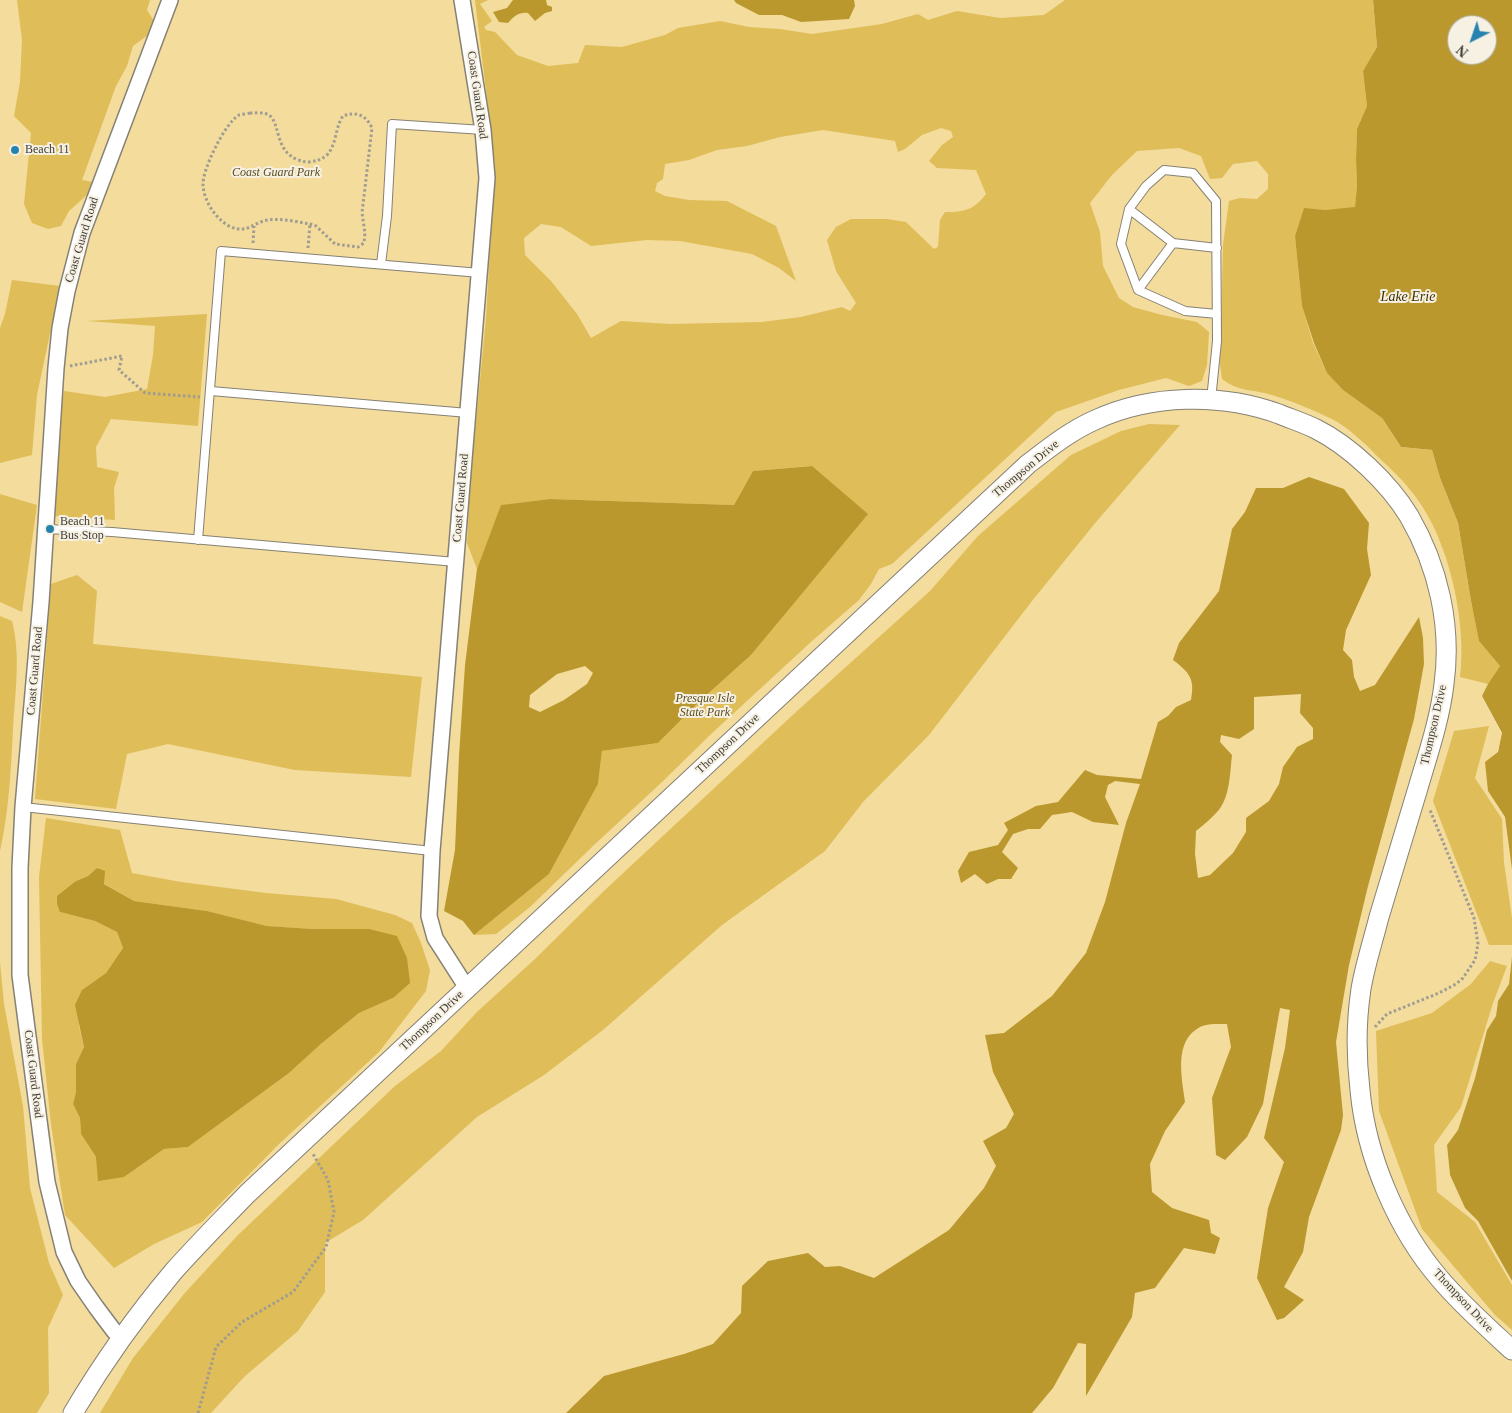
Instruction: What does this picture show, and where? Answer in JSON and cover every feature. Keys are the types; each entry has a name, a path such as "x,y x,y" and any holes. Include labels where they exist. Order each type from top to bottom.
{"street":[{"name":"Coast Guard Road","path":"122,1338 114,1331 96,1307 74,1274 64,1252 48,1182 20,975 20,876 23,807 41,602 60,328 80,241 170,0"},
{"name":"Coast Guard Road","path":"462,0 483,130 487,178 432,851 430,916 435,938 467,988"},
{"name":"Thompson Drive","path":"72,1413 122,1338 173,1273 247,1194 1028,464 1073,432 1095,420 1120,410 1168,400 1211,400 1243,404 1270,411 1333,438 1388,488 1404,508 1425,546 1435,572 1445,620 1447,647 1444,684 1430,748 1376,929 1362,986 1357,1021 1360,1092 1377,1167 1392,1204 1415,1244 1438,1277 1472,1314 1512,1350"}],"lane":[{"path":"381,264 387,216 392,124 483,130"},
{"path":"1211,400 1217,341 1217,314 1217,248 1216,201 1193,173 1164,170 1146,186 1129,209 1120,244 1138,290 1185,311 1217,314"},
{"path":"1129,209 1173,243 1217,248"},
{"path":"1138,290 1173,243"},
{"path":"198,540 221,251 480,273"},
{"path":"211,395 468,413"},
{"path":"46,528 456,562"},
{"path":"23,807 432,851"}],"path":[{"path":"261,113 268,115 273,120 282,145 294,158 305,162 318,160 328,154 334,143 343,116 351,113 359,114 369,121 372,128 362,213 365,233 364,243 358,247 334,244 316,226 310,224 270,219 254,226 236,229 217,216 208,202 203,186 204,176 226,128 240,115 261,113"},
{"path":"307,254 310,224"},
{"path":"252,247 254,226"},
{"path":"56,368 122,356 120,370 145,393 211,395"},
{"path":"1372,1034 1374,1028 1387,1014 1456,984 1463,978 1475,960 1478,944 1474,918 1428,805"},
{"path":"198,1413 216,1347 242,1322 294,1292 326,1247 334,1212 328,1180 305,1140"}],"green space":[{"name":"Presque Isle State Park","path":"0,0 1373,0 1382,418 1500,666 1482,696 1502,734 1488,791 1505,817 1512,870 1512,956 1509,984 1498,1001 1496,1016 1487,1030 1475,1078 1458,1131 1447,1145 1450,1175 1465,1208 1478,1221 1512,1281 1512,1413 0,1413"},
{"path":"17,0 150,0 147,10 154,21 148,35 133,46 127,66 116,86 82,180 93,182 89,193 69,211 61,226 48,229 32,223 24,204 31,133 14,116 20,82 22,40"},
{"path":"475,0 488,0 480,4 492,21 484,27 486,30 495,32 517,55 548,66 578,63 585,45 622,47 665,35 678,28 720,21 749,27 812,34 882,24 918,14 928,20 957,11 1000,18 1044,15 1065,0 1373,0 1377,47 1363,71 1367,106 1357,129 1355,208 1304,209 1295,236 1302,306 1313,343 1327,373 1343,390 1382,418 1401,447 1432,450 1440,478 1458,523 1479,641 1500,666 1488,684 1460,677 1461,632 1453,582 1446,558 1427,514 1411,490 1397,475 1355,435 1332,419 1280,397 1246,390 1222,379 1220,365 1223,245 1229,201 1240,198 1257,199 1268,189 1268,174 1257,161 1233,164 1222,178 1210,179 1201,156 1179,148 1137,151 1112,175 1090,203 1100,232 1103,266 1119,298 1133,307 1197,322 1209,332 1207,365 1202,381 1189,386 1166,378 1119,390 1056,412 892,564 879,569 859,600 710,735 530,907 496,934 474,935 549,874 598,784 602,751 658,743 701,700 751,655 867,514 811,466 753,471 734,505 550,499 502,505 477,569 467,543 470,485 486,318 495,165","holes":["941,128 951,131 953,137 942,145 929,161 937,168 976,170 986,194 977,204 969,209 945,212 940,220 938,247 934,249 906,222 887,219 851,219 836,227 827,240 836,271 856,303 850,311 842,307 801,317 762,322 670,324 621,321 591,338 577,314 551,281 525,255 524,238 541,224 561,227 591,246 647,240 680,241 752,254 779,268 796,281 776,226 727,201 689,200 665,196 655,191 657,183 663,179 665,164 689,160 717,150 747,146 780,137 823,130 895,141 898,152 905,149 922,135"]},
{"path":"12,280 60,286 37,395 32,455 0,463 0,328"},
{"path":"207,314 198,426 111,419 96,447 97,467 119,472 114,488 115,520 52,516 58,424 64,391 105,397 147,389 153,355 155,326 87,321"},
{"path":"1149,424 1180,425 1096,522 1032,601 929,735 863,802 825,851 722,925 603,1030 544,1075 477,1117 363,1220 325,1243 325,1292 298,1331 244,1377 211,1413 100,1413 133,1358 184,1294 237,1236 395,1086 441,1051 477,1012 535,959 606,889 796,712 930,591 978,536 1071,455 1121,431"},
{"path":"0,494 37,505 22,612 0,602"},
{"path":"77,575 97,591 93,644 422,677 411,777 295,770 168,744 127,754 116,809 35,799 51,584"},
{"path":"0,616 12,621 17,661 9,790 6,821 0,851"},
{"path":"1489,726 1475,778 1502,819 1504,863 1512,918 1512,945 1489,945 1433,801 1454,731"},
{"path":"46,818 120,830 132,873 181,882 266,893 336,899 395,915 412,923 430,970 426,991 379,1052 279,1144 202,1222 154,1244 114,1268 65,1215 51,1124 42,1039 39,877","holes":["97,868 103,883 134,901 207,911 267,926 313,929 393,998 359,1013 289,1073 188,1147 164,1149 124,1177 96,1157 81,1134 80,1118 73,1104 76,1092 76,1064 84,1047 79,1026 82,990 106,973 123,948 117,932 95,921 60,912 76,881 88,876"]},
{"path":"1490,961 1507,966 1493,1003 1461,1107 1434,1145 1437,1192 1475,1222 1512,1285 1512,1330 1495,1315 1422,1229 1379,1111 1376,1031 1432,1013 1471,984"},
{"path":"0,962 4,1004 23,1106 30,1188 49,1263 63,1295 48,1328 49,1393 37,1413 0,1413"}],"water":[{"path":"513,0 546,0 547,5 552,7 552,11 545,13 535,21 528,13 522,13 512,18 508,23 499,22 493,12 507,8"},
{"path":"734,0 854,0 855,6 849,19 801,22 782,15 759,15 736,3"},
{"name":"Lake Erie","path":"1373,0 1512,0 1512,870 1505,817 1488,791 1485,762 1498,752 1502,733 1482,696 1500,666 1479,641 1458,523 1440,478 1432,450 1401,447 1382,418 1343,390 1327,373 1314,343 1302,306 1295,236 1304,208 1325,210 1355,207 1357,129 1367,106 1363,71 1377,47"},
{"path":"812,466 868,514 751,655 701,700 658,743 602,751 598,784 549,874 474,935 463,921 444,911 455,850 465,665 477,569 501,505 550,499 734,505 753,471","holes":["585,666 593,673 587,684 564,700 540,712 529,707 530,695 557,674"]},
{"path":"1309,477 1344,489 1369,523 1367,549 1371,575 1346,630 1343,650 1352,660 1354,677 1360,691 1375,685 1419,617 1423,638 1424,664 1414,719 1368,886 1349,965 1336,1042 1343,1115 1341,1130 1309,1217 1303,1252 1284,1287 1304,1300 1284,1318 1277,1320 1257,1278 1268,1208 1284,1162 1264,1138 1285,1048 1290,1010 1280,1008 1263,1104 1247,1137 1225,1160 1216,1155 1212,1098 1231,1047 1227,1024 1200,1027 1191,1033 1186,1041 1181,1061 1185,1102 1165,1131 1150,1164 1152,1192 1172,1208 1209,1220 1211,1233 1220,1238 1215,1254 1184,1248 1155,1288 1135,1293 1132,1317 1086,1396 1086,1344 1078,1343 1053,1388 1032,1413 566,1413 604,1376 713,1344 741,1313 742,1286 768,1261 808,1253 825,1267 840,1266 874,1278 949,1230 984,1188 996,1166 983,1141 1006,1128 1014,1114 993,1072 985,1035 1004,1033 1052,996 1086,953 1105,902 1126,823 1140,784 1115,781 1108,785 1105,797 1119,825 1093,822 1072,812 1052,815 1040,829 1028,829 1013,834 1002,852 1018,868 1011,879 998,879 987,884 975,874 961,883 958,871 969,852 998,845 1008,830 1004,823 1036,806 1058,802 1085,770 1097,775 1141,779 1158,722 1168,716 1176,707 1191,700 1192,682 1190,677 1173,660 1179,643 1219,591 1232,529 1245,512 1256,488 1283,488","holes":["1301,694 1300,713 1313,728 1313,739 1297,747 1283,767 1279,784 1269,801 1246,818 1246,832 1233,853 1210,875 1198,878 1195,854 1196,831 1221,807 1229,785 1232,755 1220,742 1221,735 1239,739 1254,729 1254,697"]},
{"path":"97,868 105,871 104,884 134,901 207,911 267,926 313,929 369,929 397,936 407,958 410,983 393,998 359,1013 289,1073 188,1147 164,1149 124,1177 98,1181 96,1157 81,1134 80,1118 73,1104 76,1092 76,1064 84,1047 75,1005 82,990 106,973 123,948 117,932 95,921 60,912 57,904 57,896"},
{"path":"1512,956 1512,1281 1478,1221 1465,1208 1450,1175 1447,1145 1458,1130 1475,1078 1487,1030 1496,1016 1498,1001 1509,984"}],"place":[{"name":"Beach 11","path":"15,150"},
{"name":"Beach 11 Bus Stop","path":"50,529"}],"park label":[{"name":"Coast Guard Park","path":"276,173"}]}
